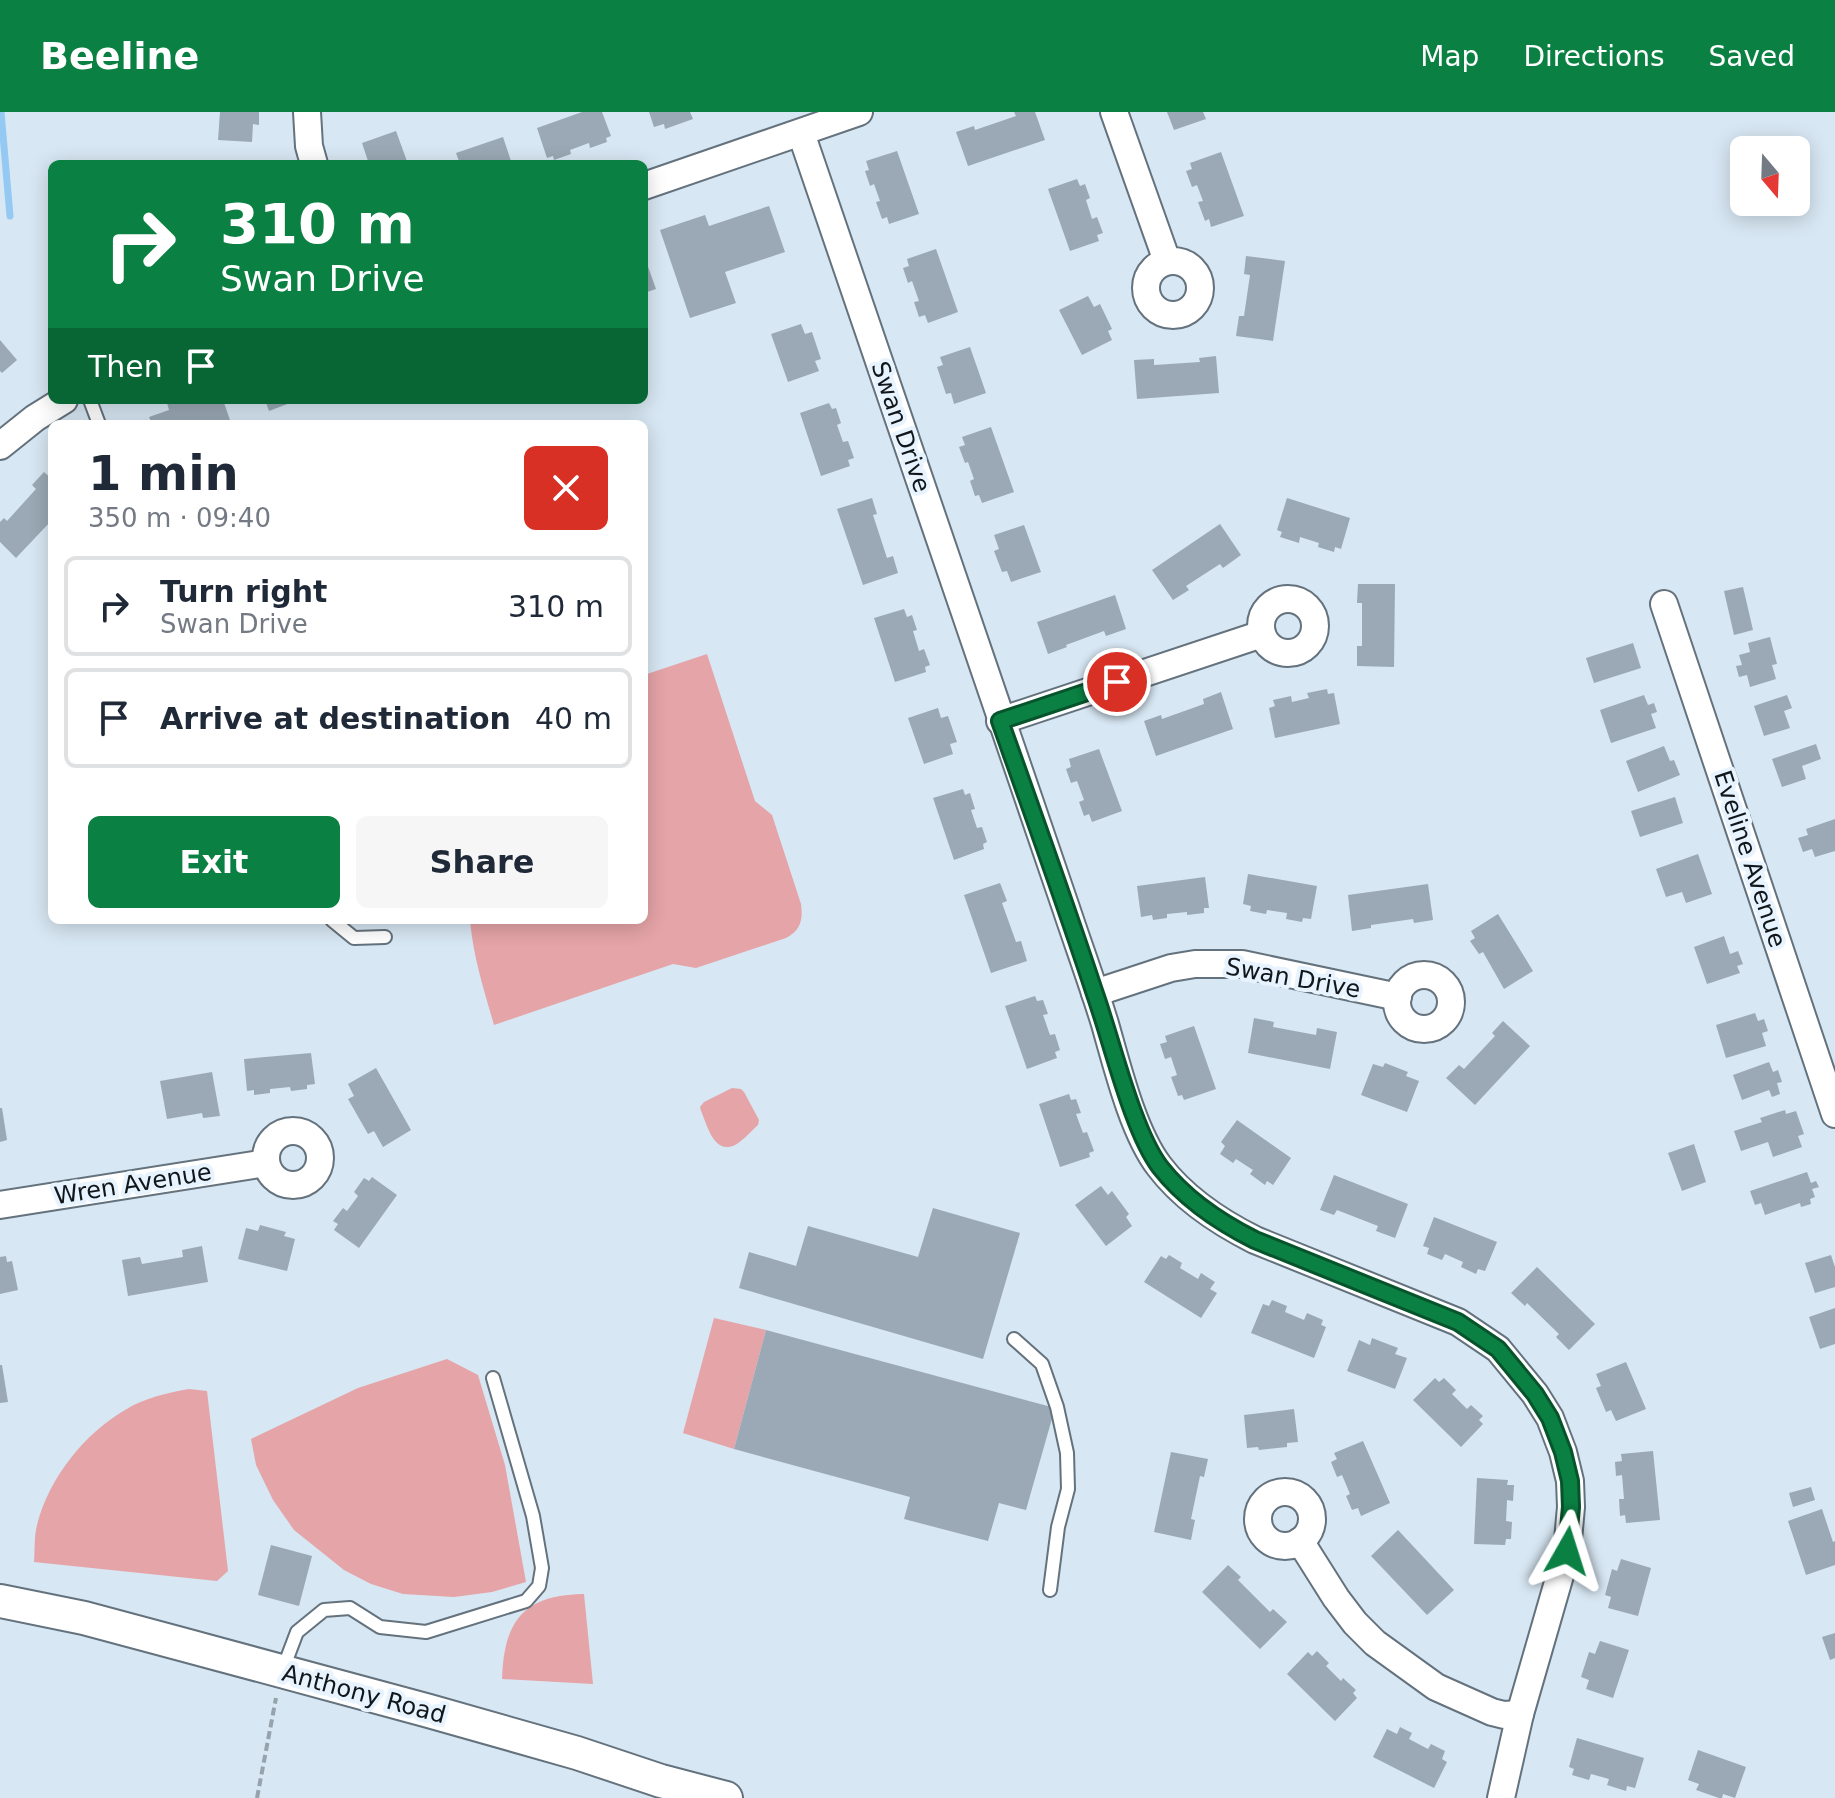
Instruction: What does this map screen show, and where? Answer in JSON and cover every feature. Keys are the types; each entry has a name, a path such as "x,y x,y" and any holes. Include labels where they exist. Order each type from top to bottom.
{"street":[{"path":"307,112 313,160"},
{"path":"648,185 859,112"},
{"path":"1114,112 1167,261"},
{"name":"Swan Drive","path":"801,133 1095,993 1122,1083 1141,1133 1158,1165 1187,1197 1213,1217 1255,1240 1458,1322 1498,1349 1550,1418 1570,1481 1569,1536 1520,1714 1501,1798"},
{"path":"0,446 58,404"},
{"name":"Eveline Avenue","path":"1664,604 1835,1114"},
{"path":"1000,721 1262,634"},
{"name":"Swan Drive","path":"1095,993 1171,968 1195,964 1242,964 1398,997"},
{"name":"Wren Avenue","path":"0,1205 266,1163"},
{"path":"1300,1541 1336,1598 1375,1643 1436,1687 1492,1712 1520,1714"},
{"name":"Anthony Road","path":"0,1601 84,1618 577,1753 664,1789 726,1798"}],"lane":[{"path":"337,924 354,938 385,937"},
{"path":"1014,1339 1042,1364 1057,1407 1067,1453 1068,1489 1058,1527 1050,1590"},
{"path":"282,1671 297,1632 324,1610 350,1608 380,1627 426,1632 526,1601 539,1586 542,1568 533,1516 493,1378"}],"path":[{"path":"257,1798 282,1671"}],"shaded area":[{"path":"707,654 755,801 772,815 801,904 798,928 786,938 696,968 673,964 494,1025 476,960 470,924 648,924 648,674"},
{"path":"732,1088 744,1092 759,1120 743,1140 726,1147 712,1136 700,1107"},
{"path":"714,1318 766,1330 734,1449 683,1433"},
{"path":"447,1359 478,1375 505,1465 526,1582 492,1592 454,1597 403,1594 371,1584 344,1570 294,1530 273,1500 256,1465 251,1439 358,1388"},
{"path":"189,1389 207,1391 228,1571 217,1581 34,1562 36,1530 43,1508 59,1474 82,1445 110,1420 132,1406 156,1396"},
{"path":"584,1594 593,1684 502,1679 507,1641 521,1615 546,1600"}],"building":[{"path":"220,112 259,112 259,125 253,124 252,142 218,140"},
{"path":"582,112 602,112 611,136 606,138 607,142 590,148 589,143 554,160 553,156 547,158 537,128"},
{"path":"649,112 690,112 693,119 665,129 664,124 654,127"},
{"path":"1014,112 1035,112 1045,140 968,166 956,132 974,126 975,130 1016,116"},
{"path":"1167,112 1203,112 1206,119 1174,130"},
{"path":"396,131 407,160 368,160 362,143"},
{"path":"503,137 511,160 459,160 456,153"},
{"path":"897,151 919,214 889,224 887,217 882,219 874,184 870,186 865,171 869,170 866,161"},
{"path":"1221,152 1244,216 1211,227 1209,219 1205,221 1198,202 1203,201 1197,185 1192,187 1186,171 1192,169 1190,163"},
{"path":"1077,179 1080,186 1085,184 1092,219 1097,217 1103,233 1097,235 1099,241 1070,251 1048,189"},
{"path":"769,206 785,252 725,272 736,303 690,318 660,230 705,215 709,226"},
{"path":"936,249 958,312 928,323 925,315 919,317 914,302 919,301 912,281 908,283 903,268 909,266 907,259"},
{"path":"1246,256 1285,261 1273,341 1236,336 1239,316 1244,316 1250,275 1244,274"},
{"path":"648,267 656,289 648,292"},
{"path":"1088,296 1094,307 1100,304 1112,329 1108,331 1112,340 1082,355 1059,310"},
{"path":"801,324 805,334 812,332 821,359 815,361 819,371 788,382 771,334"},
{"path":"0,340 17,360 2,373 0,371"},
{"path":"970,347 986,393 954,404 951,393 946,394 937,367 943,365 940,357"},
{"path":"1216,356 1219,393 1137,399 1134,360 1154,359 1154,365 1200,362 1199,358"},
{"path":"829,403 832,409 836,408 841,423 837,425 843,442 848,441 854,458 848,460 850,466 821,476 800,413"},
{"path":"167,404 224,404 230,420 150,420 149,417 169,410"},
{"path":"266,404 287,404 269,411"},
{"path":"991,427 1014,492 982,503 979,495 975,496 970,481 974,479 959,447 965,445 962,437"},
{"path":"44,472 48,476 48,524 16,558 0,542 0,522 4,518 7,521 36,489 32,485"},
{"path":"872,498 877,514 873,515 887,558 893,556 898,573 863,585 837,509"},
{"path":"1287,498 1350,518 1341,549 1335,547 1334,552 1300,537 1299,543 1280,537 1282,532 1277,530"},
{"path":"1220,524 1241,555 1223,568 1220,564 1186,586 1189,590 1173,600 1152,570"},
{"path":"1024,525 1041,572 1011,582 1007,571 1002,572 994,551 999,549 994,535"},
{"path":"1358,584 1395,584 1394,667 1357,666 1357,646 1362,646 1362,603 1357,603"},
{"path":"1743,587 1753,630 1734,635 1724,591"},
{"path":"1115,595 1126,629 1106,636 1104,631 1048,654 1037,622"},
{"path":"904,609 907,617 912,615 919,651 924,649 930,665 925,667 926,672 895,682 874,618"},
{"path":"1770,637 1777,664 1772,665 1776,679 1750,687 1747,675 1739,677 1736,666 1742,665 1739,655 1750,652 1748,643"},
{"path":"1633,643 1641,668 1594,683 1586,658"},
{"path":"1327,689 1328,694 1334,693 1340,724 1275,738 1269,708 1275,706 1273,700 1291,696 1292,702 1309,698 1307,693"},
{"path":"1221,692 1233,729 1156,756 1144,721 1161,715 1162,719 1204,704 1203,699"},
{"path":"1644,695 1648,705 1654,703 1657,712 1651,714 1656,728 1611,743 1600,710"},
{"path":"1787,695 1792,708 1784,711 1790,728 1764,736 1754,706"},
{"path":"938,708 941,718 948,716 957,742 950,744 953,754 924,764 908,718"},
{"path":"1816,744 1821,759 1802,766 1806,779 1782,787 1772,759"},
{"path":"1664,746 1680,775 1638,792 1626,761"},
{"path":"1099,749 1122,811 1092,822 1089,814 1084,816 1079,802 1084,800 1077,781 1071,783 1066,769 1071,767 1069,759"},
{"path":"963,789 965,795 970,793 977,828 982,827 987,842 983,844 984,849 954,860 933,798"},
{"path":"1675,797 1683,823 1640,837 1631,811"},
{"path":"1835,819 1835,851 1815,857 1812,849 1803,852 1798,838 1808,835 1806,829"},
{"path":"1698,854 1712,894 1686,903 1682,892 1666,897 1656,869"},
{"path":"1248,874 1317,886 1311,919 1303,918 1302,922 1286,919 1287,913 1250,911 1251,906 1243,904"},
{"path":"1205,877 1209,908 1204,908 1204,913 1167,914 1167,918 1153,920 1152,915 1141,917 1137,886"},
{"path":"1000,883 1007,901 1002,903 1016,942 1021,941 1027,961 991,973 964,895"},
{"path":"1428,884 1433,920 1414,923 1413,919 1352,931 1348,895"},
{"path":"1498,914 1533,971 1504,989 1483,952 1479,954 1470,941 1475,938 1471,931"},
{"path":"1724,936 1730,954 1738,951 1743,964 1737,966 1740,973 1707,984 1694,947"},
{"path":"1035,996 1037,1001 1043,1000 1048,1014 1043,1015 1050,1035 1055,1034 1060,1050 1055,1052 1057,1058 1027,1069 1005,1006"},
{"path":"1755,1013 1758,1021 1764,1019 1768,1031 1762,1033 1766,1046 1726,1058 1716,1025"},
{"path":"1254,1018 1274,1022 1273,1027 1316,1035 1317,1028 1337,1032 1330,1069 1248,1053"},
{"path":"1503,1021 1530,1046 1475,1105 1446,1078 1459,1065 1464,1069 1495,1036 1492,1033"},
{"path":"1194,1026 1216,1089 1184,1100 1182,1095 1178,1096 1171,1077 1177,1075 1171,1057 1165,1059 1160,1044 1167,1042 1165,1036"},
{"path":"311,1053 315,1084 307,1085 307,1089 270,1089 270,1093 254,1095 254,1090 247,1091 244,1059"},
{"path":"1769,1062 1773,1072 1778,1070 1782,1082 1777,1083 1780,1094 1772,1097 1769,1090 1742,1100 1733,1075"},
{"path":"1385,1063 1408,1072 1406,1076 1419,1081 1407,1112 1361,1095 1373,1064 1383,1067"},
{"path":"376,1068 411,1130 383,1147 374,1131 368,1134 348,1099 354,1096 348,1084"},
{"path":"212,1072 220,1116 203,1118 202,1113 167,1119 160,1081"},
{"path":"1069,1094 1071,1100 1076,1099 1081,1113 1076,1114 1094,1151 1089,1153 1090,1157 1060,1167 1039,1104"},
{"path":"0,1108 7,1140 0,1142"},
{"path":"1785,1110 1786,1114 1796,1111 1804,1134 1798,1136 1802,1147 1773,1157 1768,1142 1741,1151 1734,1131"},
{"path":"1237,1120 1291,1158 1273,1185 1267,1181 1265,1185 1250,1174 1253,1170 1236,1159 1233,1163 1220,1154 1225,1146 1221,1142"},
{"path":"1694,1144 1706,1182 1682,1191 1668,1153"},
{"path":"1807,1172 1811,1183 1816,1181 1819,1187 1812,1189 1815,1197 1810,1199 1811,1204 1801,1207 1800,1203 1765,1215 1761,1203 1755,1205 1750,1191"},
{"path":"1334,1175 1408,1204 1395,1238 1376,1231 1378,1226 1337,1210 1334,1215 1320,1210"},
{"path":"372,1177 397,1195 359,1248 334,1230 338,1224 333,1221 343,1208 347,1211 358,1196 354,1192 364,1178 369,1181"},
{"path":"1101,1186 1108,1195 1112,1191 1129,1214 1126,1217 1132,1226 1106,1246 1075,1205"},
{"path":"933,1208 1020,1233 983,1359 739,1288 749,1252 796,1266 808,1226 918,1257"},
{"path":"1434,1217 1497,1242 1485,1271 1478,1269 1476,1274 1461,1267 1463,1262 1445,1254 1442,1260 1427,1254 1429,1248 1423,1246"},
{"path":"260,1225 286,1232 284,1236 295,1239 287,1271 238,1259 246,1228 258,1231"},
{"path":"202,1246 208,1282 128,1296 122,1260 140,1257 142,1264 183,1257 182,1250"},
{"path":"1169,1255 1182,1263 1180,1268 1198,1279 1201,1273 1215,1282 1210,1289 1217,1293 1201,1318 1144,1282 1161,1256 1166,1259"},
{"path":"1831,1255 1835,1267 1835,1287 1815,1293 1805,1263"},
{"path":"6,1256 7,1262 12,1261 18,1290 0,1294 0,1257"},
{"path":"1537,1267 1595,1324 1569,1350 1556,1337 1559,1334 1527,1303 1525,1306 1511,1293"},
{"path":"1272,1300 1287,1306 1285,1312 1304,1320 1307,1313 1323,1320 1321,1325 1326,1327 1314,1358 1251,1333 1263,1304 1269,1306"},
{"path":"1835,1308 1835,1344 1820,1349 1809,1317"},
{"path":"766,1330 1055,1408 1026,1510 999,1503 988,1541 904,1519 910,1497 734,1449"},
{"path":"1372,1338 1398,1348 1395,1354 1407,1358 1395,1389 1347,1371 1359,1340 1370,1345"},
{"path":"1626,1362 1646,1409 1616,1421 1611,1410 1606,1412 1596,1388 1601,1386 1596,1374"},
{"path":"0,1365 8,1402 0,1403"},
{"path":"1435,1378 1439,1382 1444,1378 1456,1390 1452,1394 1467,1409 1471,1405 1483,1416 1479,1420 1483,1424 1461,1447 1413,1400"},
{"path":"1294,1409 1298,1442 1287,1443 1287,1447 1247,1448 1244,1415"},
{"path":"1363,1441 1390,1503 1361,1516 1358,1508 1352,1510 1346,1496 1350,1494 1342,1475 1337,1477 1331,1462 1337,1459 1334,1453"},
{"path":"1653,1451 1660,1520 1626,1523 1625,1515 1620,1516 1619,1499 1624,1499 1622,1475 1616,1476 1615,1462 1622,1461 1621,1454"},
{"path":"1171,1452 1208,1459 1204,1477 1200,1476 1191,1519 1195,1520 1191,1540 1154,1532"},
{"path":"1477,1478 1508,1480 1507,1485 1514,1485 1513,1501 1507,1500 1506,1521 1512,1522 1511,1539 1506,1539 1505,1545 1474,1544"},
{"path":"1811,1487 1815,1500 1793,1507 1789,1493"},
{"path":"1822,1509 1835,1541 1835,1565 1806,1575 1788,1521"},
{"path":"1398,1530 1454,1590 1427,1615 1371,1556"},
{"path":"271,1545 312,1556 299,1606 258,1595"},
{"path":"1621,1559 1651,1568 1638,1616 1608,1608 1611,1597 1605,1595 1612,1569 1617,1571"},
{"path":"1228,1565 1241,1577 1238,1580 1270,1612 1273,1609 1287,1622 1260,1649 1202,1592"},
{"path":"1835,1633 1835,1658 1830,1660 1822,1637"},
{"path":"1600,1641 1629,1650 1613,1698 1586,1689 1589,1680 1581,1677 1589,1652 1595,1654"},
{"path":"1317,1651 1341,1681 1343,1678 1356,1690 1353,1693 1357,1698 1335,1721 1287,1674 1308,1652 1312,1656"},
{"path":"1400,1727 1412,1733 1409,1739 1428,1749 1431,1744 1445,1751 1442,1759 1447,1762 1434,1788 1373,1757 1387,1729 1397,1734"},
{"path":"1577,1738 1644,1758 1635,1788 1627,1786 1626,1791 1607,1785 1609,1779 1591,1774 1589,1780 1572,1775 1574,1769 1569,1767"},
{"path":"1698,1750 1746,1767 1735,1798 1723,1794 1719,1798 1696,1790 1699,1784 1688,1780"}],"waterway":[{"path":"1,112 10,216"}],"route":[{"path":"1117,682 1000,721 1141,1133 1158,1165 1187,1197 1234,1230 1458,1322 1498,1349 1535,1394 1550,1418 1563,1452 1570,1481 1567,1551"}]}
